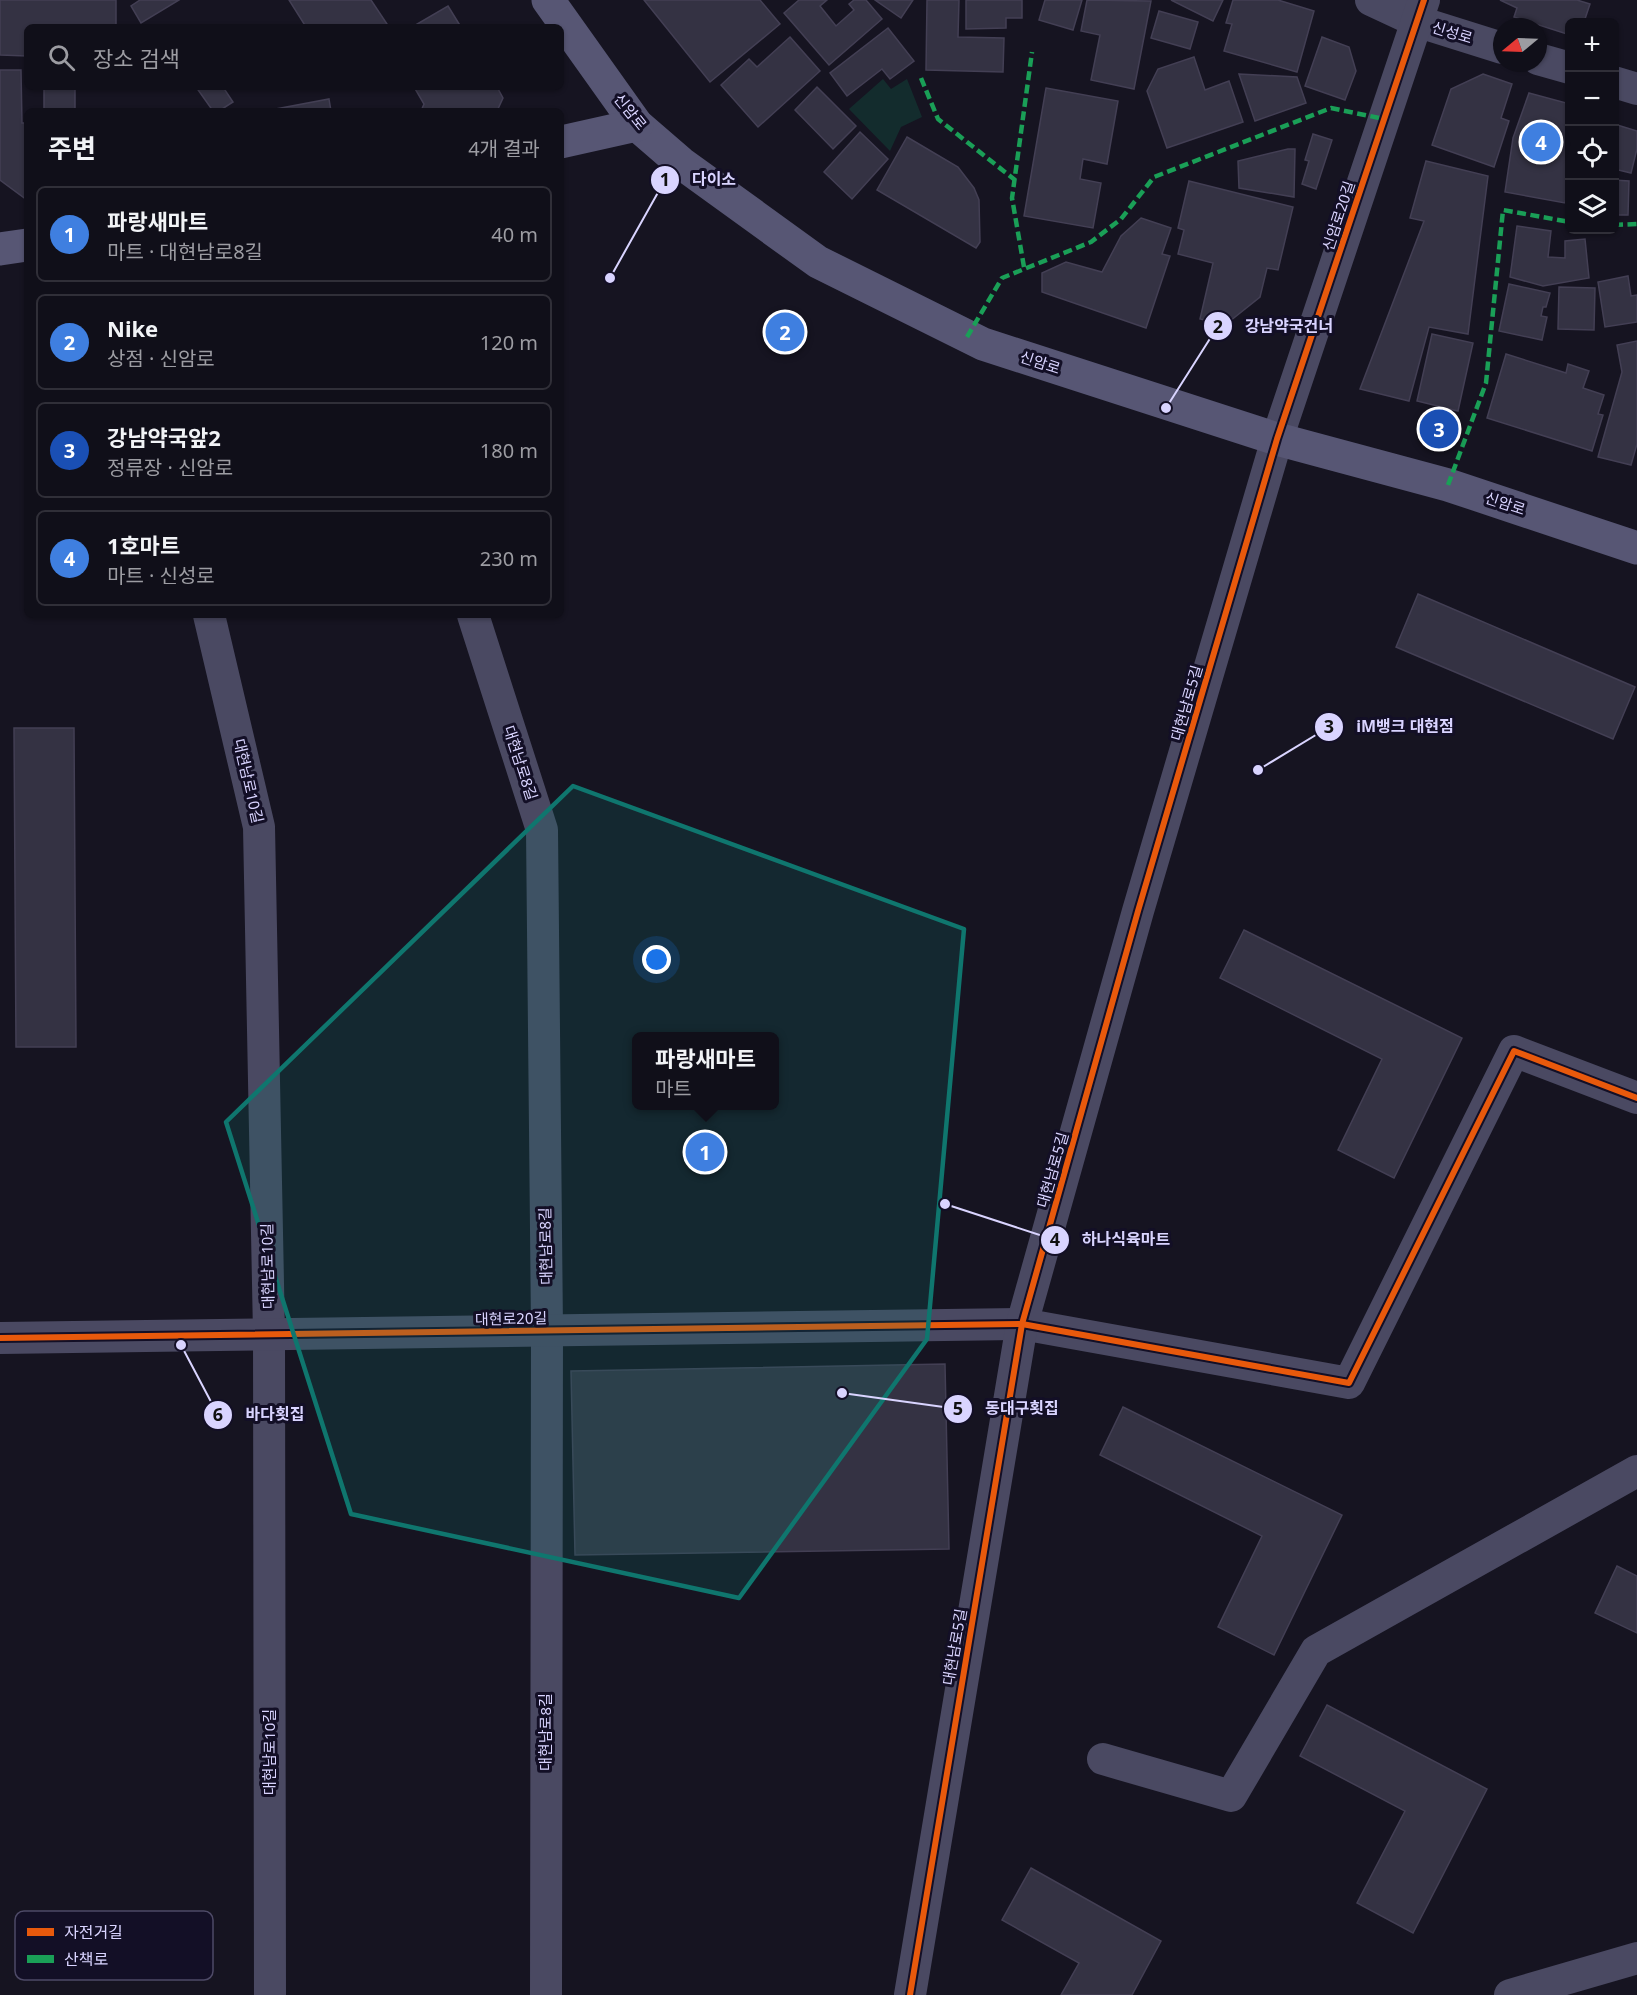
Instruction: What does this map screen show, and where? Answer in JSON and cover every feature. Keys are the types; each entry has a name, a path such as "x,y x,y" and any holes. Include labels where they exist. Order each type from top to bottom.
{"main road":[{"name":"신암로","path":"548,0 637,125 681,163 818,262 967,337 983,345 1277,439 1448,485 1637,548"},
{"path":"564,141 637,125"},
{"path":"0,249 24,245"}],"street":[{"name":"신성로","path":"1371,0 1420,11 1493,44"},
{"name":"신암로20길","path":"1277,439 1420,11"},
{"path":"1547,61 1565,67"},
{"path":"1619,84 1637,89"},
{"name":"대현남로5길","path":"910,1995 1022,1324 1138,911 1277,439"},
{"name":"대현남로10길","path":"210,618 259,827 269,1334 270,1995"},
{"name":"대현남로8길","path":"474,618 542,830 547,1330 546,1995"},
{"name":"대현로20길","path":"0,1338 1022,1324 1349,1383 1514,1051 1637,1098"},
{"path":"1103,1759 1231,1796 1316,1651 1637,1471"},
{"path":"1510,1995 1637,1958"}],"highlighted area":[{"path":"573,786 964,929 927,1339 739,1598 351,1514 226,1122"}],"green space":[{"path":"883,79 891,89 907,79 922,117 901,127 890,151 849,109"}],"building":[{"path":"0,0 116,0 116,24 24,24 24,56 0,55"},
{"path":"140,0 179,0 141,23 131,6"},
{"path":"289,0 371,0 387,24 304,24"},
{"path":"644,0 760,0 780,24 710,82"},
{"path":"799,0 827,0 820,6 836,26 854,10 849,4 854,0 866,0 882,19 829,65 784,13"},
{"path":"875,0 913,0 901,18"},
{"path":"927,0 959,0 958,37 1004,38 1003,72 926,70"},
{"path":"966,0 1022,0 1022,18 1006,18 1006,28 966,29"},
{"path":"1045,0 1082,0 1073,30 1039,20"},
{"path":"1087,0 1151,1 1134,89 1091,80 1100,35 1081,31"},
{"path":"1171,0 1223,0 1213,21"},
{"path":"1233,0 1278,0 1314,11 1297,72 1224,51 1232,24 1226,23"},
{"path":"1500,0 1577,0 1590,4 1585,18 1565,18 1565,33 1547,28 1547,18 1514,17 1517,8"},
{"path":"448,6 459,24 417,24"},
{"path":"1159,11 1198,22 1190,49 1151,38"},
{"path":"888,28 914,61 890,79 882,69 847,96 830,73"},
{"path":"790,37 820,71 758,127 721,85 749,59 757,67"},
{"path":"1322,37 1349,47 1356,71 1345,100 1305,86"},
{"path":"1194,57 1205,90 1229,81 1243,122 1167,148 1147,91 1158,69"},
{"path":"0,70 21,70 24,198 0,180"},
{"path":"1239,74 1297,77 1306,103 1255,121"},
{"path":"1483,74 1512,84 1501,118 1509,121 1494,167 1432,145 1451,89"},
{"path":"817,87 856,126 833,149 795,110"},
{"path":"1046,88 1118,101 1107,164 1083,159 1080,179 1101,183 1093,228 1024,216"},
{"path":"44,90 75,90 75,108 44,108"},
{"path":"198,90 225,90 233,102 224,108 211,108"},
{"path":"416,90 499,90 503,98 498,108 422,108 424,104"},
{"path":"1529,93 1565,103 1565,203 1505,192 1513,138"},
{"path":"329,99 330,108 281,108"},
{"path":"1619,126 1637,131 1637,149 1631,173 1619,170"},
{"path":"860,132 888,159 852,199 824,172"},
{"path":"1313,134 1332,140 1316,189 1302,184 1309,161 1305,160"},
{"path":"907,137 958,167 974,188 979,200 980,242 976,248 877,190"},
{"path":"1295,149 1294,197 1239,188 1238,161"},
{"path":"1426,161 1488,176 1468,334 1429,327 1409,401 1360,389 1424,221 1410,218"},
{"path":"1619,180 1629,181 1628,215 1619,215"},
{"path":"1189,181 1293,207 1278,270 1267,268 1260,297 1225,325 1200,319 1213,263 1178,254 1184,230 1178,228"},
{"path":"1141,218 1171,228 1162,254 1170,256 1146,328 1042,292 1042,273 1066,262 1102,272 1121,236"},
{"path":"1517,226 1551,231 1548,257 1565,258 1565,241 1585,239 1589,278 1543,286 1510,277"},
{"path":"1628,276 1631,296 1637,295 1637,322 1605,327 1598,282"},
{"path":"1509,284 1550,293 1541,316 1547,317 1542,340 1499,331"},
{"path":"1559,287 1595,288 1594,330 1558,329"},
{"path":"1432,334 1473,343 1458,411 1417,401"},
{"path":"1637,341 1637,444 1631,465 1598,457 1622,372 1617,345"},
{"path":"1506,354 1566,373 1568,364 1589,371 1583,388 1604,395 1598,414 1603,415 1592,451 1487,418"},
{"path":"1418,594 1635,687 1613,739 1396,647"},
{"path":"14,728 74,728 76,1047 16,1047"},
{"path":"1244,930 1462,1038 1394,1178 1338,1150 1382,1059 1220,978"},
{"path":"945,1364 949,1549 575,1555 571,1371"},
{"path":"1123,1407 1342,1515 1274,1655 1218,1627 1262,1536 1100,1455"},
{"path":"1617,1566 1637,1576 1637,1633 1595,1613"},
{"path":"1327,1705 1487,1789 1413,1933 1357,1903 1405,1811 1300,1756"},
{"path":"1031,1868 1161,1941 1132,1995 1061,1995 1079,1963 1002,1920"}],"marked path":[{"path":"1024,267 1012,198 1032,52"},
{"path":"921,78 938,119 1015,180"},
{"path":"967,337 1002,278 1091,242 1121,219 1154,177 1331,108 1384,119"},
{"path":"1448,485 1486,383 1503,210 1565,221"},
{"path":"1619,225 1637,224"}],"cycle path":[{"path":"910,1995 1022,1324 1138,911 1277,439 1424,0"},
{"path":"0,1338 1022,1324 1349,1383 1514,1051 1637,1098"}],"place":[{"name":"1호마트","path":"1541,142"},
{"name":"다이소","path":"610,278"},
{"name":"Nike","path":"785,332"},
{"name":"강남약국건너","path":"1166,408"},
{"name":"강남약국앞2","path":"1439,429"},
{"name":"iM뱅크 대현점","path":"1258,770"},
{"name":"파랑새마트","path":"705,1152"},
{"name":"하나식육마트","path":"945,1204"},
{"name":"바다횟집","path":"181,1345"},
{"name":"동대구횟집","path":"842,1393"}]}
